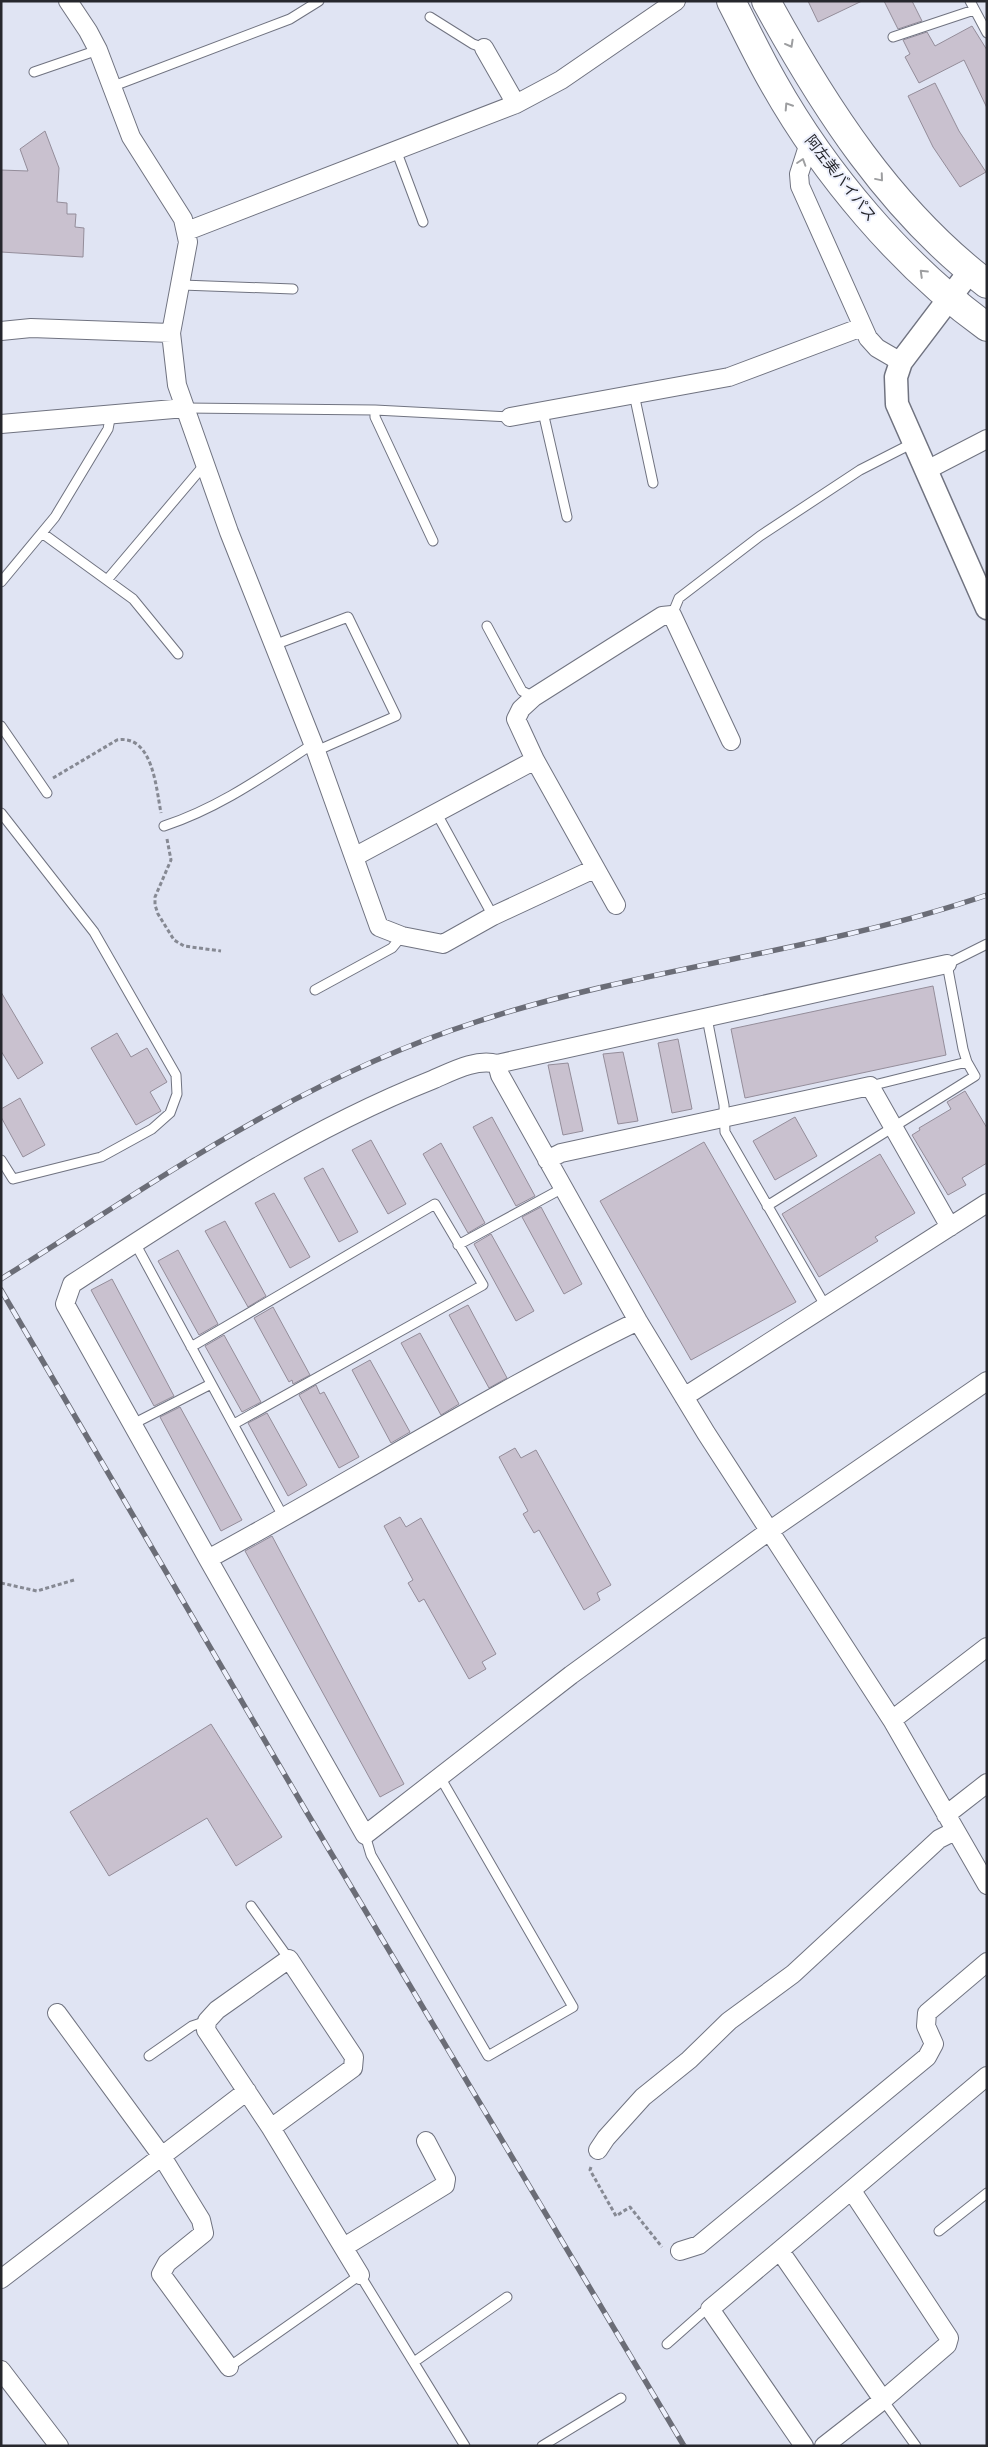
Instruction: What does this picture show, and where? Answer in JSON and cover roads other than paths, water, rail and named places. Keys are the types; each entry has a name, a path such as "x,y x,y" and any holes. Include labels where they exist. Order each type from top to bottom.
{"main road":[{"name":"阿左美バイパス","path":"731,1 774,84 810,140 840,181 874,223 950,298 987,327"},
{"name":"阿左美バイパス","path":"766,1 817,91 855,148 903,205 978,278"}],"street":[{"path":"68,1 98,50 131,137 147,164 178,208 187,231 188,242 182,285 171,334 177,385 229,532 314,748 379,927 402,936 442,944 493,916 594,870"},
{"path":"187,231 516,104 562,80 676,1"},
{"path":"484,48 516,104"},
{"path":"810,140 798,174 800,186 868,338 877,348 902,362"},
{"path":"978,278 950,298 902,362 896,377 895,393 897,404 913,443 987,608"},
{"path":"510,417 729,377 862,327"},
{"path":"1,331 31,328 171,334"},
{"path":"1,424 185,408"},
{"path":"925,471 987,439"},
{"path":"616,904 594,870 535,760 516,719 521,709 534,697 662,616 672,614 731,741"},
{"path":"354,857 535,760"},
{"path":"946,964 497,1064 489,1062 475,1063 394,1095 270,1159 72,1284 66,1304 208,1559 366,1835 570,1675 769,1531 987,1380"},
{"path":"497,1064 500,1075 638,1321 769,1531 892,1720 987,1885"},
{"path":"547,1160 561,1153 870,1086 950,1227"},
{"path":"684,1397 987,1203"},
{"path":"208,1559 284,1518 555,1361 638,1321"},
{"path":"892,1720 987,1647"},
{"path":"946,1814 987,1783"},
{"path":"598,2150 606,2138 643,2097 690,2060 728,2021 792,1974 939,1839 955,1831"},
{"path":"271,2128 353,2068 354,2057 289,1959 216,2010 207,2021 206,2030 271,2128 360,2276"},
{"path":"680,2252 699,2245 927,2057 934,2044 926,2026 927,2013 987,1962"},
{"path":"57,2013 161,2155 201,2220 204,2233 167,2263 161,2274 229,2367"},
{"path":"804,2446 710,2309 987,2076"},
{"path":"1,2279 247,2090"},
{"path":"344,2247 445,2185 446,2179 426,2141"},
{"path":"824,2446 883,2400 947,2345 950,2338 852,2191"},
{"path":"780,2250 883,2400"},
{"path":"1,2370 59,2446"}],"lane":[{"path":"111,88 290,19 320,1"},
{"path":"893,38 972,6 987,33"},
{"path":"430,17 472,44 484,48"},
{"path":"34,72 98,50"},
{"path":"396,150 423,222"},
{"path":"182,285 293,289"},
{"path":"634,394 653,483"},
{"path":"185,408 375,410 510,417"},
{"path":"375,410 375,418 432,541"},
{"path":"543,412 567,517"},
{"path":"1,582 55,516 108,429 111,414"},
{"path":"672,614 679,598 760,536 860,470 913,443"},
{"path":"107,580 200,470 206,467"},
{"path":"42,533 133,600 178,654"},
{"path":"164,826 194,816 216,805 314,748 396,716 348,617 274,645"},
{"path":"487,626 522,691 534,697"},
{"path":"1,726 47,793"},
{"path":"1,813 94,932 176,1075 177,1094 170,1113 152,1129 101,1158 13,1179 1,1160"},
{"path":"437,814 493,916"},
{"path":"315,990 392,948 402,936"},
{"path":"767,1206 976,1076 966,1062 946,964 987,944"},
{"path":"707,1018 726,1132 826,1307"},
{"path":"870,1086 966,1062"},
{"path":"458,1245 563,1188"},
{"path":"191,1347 435,1204 483,1285 234,1424"},
{"path":"135,1243 284,1518"},
{"path":"133,1424 211,1384"},
{"path":"366,1835 370,1855 488,2056 573,2007 440,1777"},
{"path":"251,1906 289,1959"},
{"path":"149,2056 192,2026 207,2021"},
{"path":"939,2231 987,2193"},
{"path":"229,2367 360,2276 465,2446"},
{"path":"414,2362 507,2297"},
{"path":"667,2344 702,2313 710,2309"},
{"path":"542,2446 621,2398"},
{"path":"883,2400 916,2446"}],"railway":[{"path":"1,1279 231,1135 349,1072 411,1045 476,1022 539,1003 603,987 861,931 924,915 987,895"},
{"path":"1,1290 306,1811 684,2446"}]}
